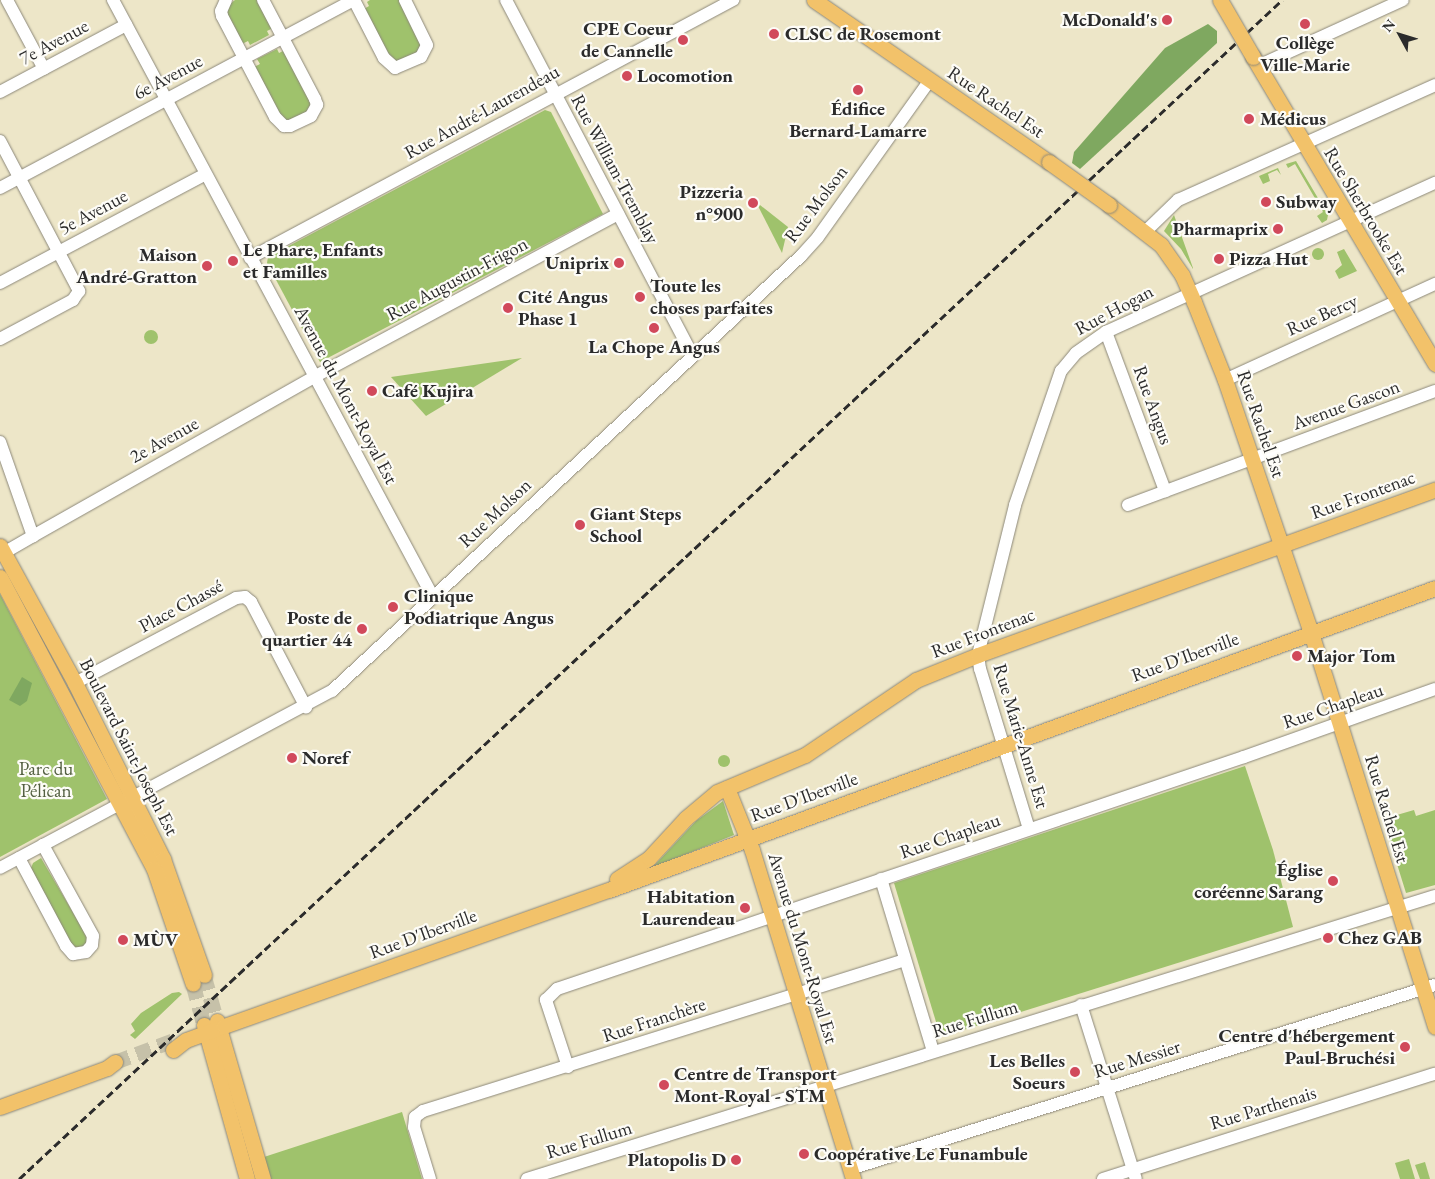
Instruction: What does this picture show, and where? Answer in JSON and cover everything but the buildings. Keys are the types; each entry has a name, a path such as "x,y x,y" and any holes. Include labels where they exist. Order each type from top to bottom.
{"main road":[{"name":"Rue Rachel Est","path":"814,0 1146,231 1172,260 1190,293 1225,380 1282,546 1311,632 1397,907 1429,987 1435,1028"},
{"name":"Rue Sherbrooke Est","path":"1220,0 1348,222 1435,364"},
{"name":"Rue Frontenac","path":"589,895 636,868 700,805 727,788 805,755 841,734 916,680 978,655 1435,490"},
{"name":"Boulevard Saint-Joseph Est","path":"1,552 75,683 127,801"},
{"name":"Boulevard Saint-Joseph Est","path":"0,577 178,894 198,979"},
{"name":"Rue D'Iberville","path":"179,1043 212,1027 748,839 1435,588"},
{"name":"Avenue du Mont-Royal Est","path":"727,788 748,839 851,1174"},
{"path":"212,1027 247,1179"},
{"path":"212,1027 263,1179"},
{"path":"0,1107 112,1067"}],"street":[{"name":"Avenue du Mont-Royal Est","path":"113,0 204,175 433,597"},
{"path":"226,0 222,16 275,118 284,126 290,126 311,116 316,105 284,37 263,0"},
{"path":"354,0 384,58 395,68 421,57 427,45 405,0"},
{"name":"6e Avenue","path":"0,188 354,0"},
{"name":"Rue William-Tremblay","path":"506,0 692,355"},
{"name":"Rue André-Laurendeau","path":"250,258 733,0"},
{"path":"1255,62 1403,0"},
{"path":"5,5 44,69"},
{"name":"7e Avenue","path":"0,92 126,25"},
{"name":"Rue Molson","path":"0,868 306,707 338,686 818,237 930,80"},
{"path":"1146,231 1178,200 1435,85"},
{"path":"0,141 59,250 78,292 73,300 0,339"},
{"name":"5e Avenue","path":"0,283 59,250 204,175"},
{"name":"Rue Hogan","path":"978,655 1015,505 1052,389 1061,371 1076,353 1106,332 1435,183"},
{"name":"Rue Augustin-Frigon","path":"314,377 618,214"},
{"name":"Rue Bercy","path":"1225,380 1435,284"},
{"name":"Rue Angus","path":"1106,332 1165,491"},
{"name":"2e Avenue","path":"1,552 33,536 314,377"},
{"name":"Avenue Gascon","path":"1128,505 1435,392"},
{"path":"0,442 5,472 33,536"},
{"name":"Place Chassé","path":"75,683 236,598 244,597 251,602 306,707"},
{"name":"Rue Marie-Anne Est","path":"978,655 1002,745 1029,829"},
{"name":"Rue Chapleau","path":"568,1067 546,1000 557,989 1340,724 1435,689"},
{"path":"19,858 66,946 72,954 86,952 92,945 93,936 43,845"},
{"path":"881,879 933,1051"},
{"name":"Rue Fullum","path":"527,1179 1435,896"},
{"name":"Rue Franchère","path":"430,1179 414,1127 415,1117 423,1112 905,960"},
{"name":"Rue Messier","path":"851,1174 1107,1088 1429,987"},
{"path":"1081,1005 1135,1174"},
{"name":"Rue Parthenais","path":"1103,1179 1135,1174 1435,1074"}],"green space":[{"path":"235,0 258,0 273,28 267,31 269,35 250,45 248,41 242,44 227,17 226,7"},
{"path":"370,0 399,0 422,45 418,53 400,62 391,61 364,9 369,6 367,2"},
{"path":"1208,24 1217,31 1217,43 1080,169 1072,163 1074,152 1165,48"},
{"path":"277,49 279,53 285,50 312,101 310,110 289,121 282,119 254,67 260,64 257,59"},
{"path":"545,110 551,112 603,214 320,362 267,263 268,257"},
{"path":"1296,161 1328,215 1327,220 1322,223 1317,216 1323,212 1295,164 1288,168 1286,164"},
{"path":"1278,168 1281,175 1277,170 1268,174 1270,181 1263,184 1259,176"},
{"path":"760,205 788,227 782,253 758,206"},
{"path":"1174,215 1193,269 1181,249 1164,231"},
{"path":"1320,248 1323,249 1323,259 1316,260 1313,259 1312,252 1313,249"},
{"path":"1344,249 1357,271 1339,279 1335,271 1342,265 1337,252"},
{"path":"151,330 156,332 158,337 156,342 151,344 146,342 144,337 146,332"},
{"path":"522,358 426,416 391,377"},
{"name":"Parc du Pélican","path":"0,594 107,799 0,857"},
{"path":"22,677 32,683 27,701 20,706 9,700"},
{"path":"724,755 730,761 724,767 718,761"},
{"path":"1245,766 1273,850 1293,927 944,1036 940,1035 894,883"},
{"path":"723,801 734,835 652,868 696,821"},
{"path":"1414,810 1416,816 1435,810 1435,885 1406,893 1383,819"},
{"path":"41,858 88,938 86,947 73,948 31,868 33,863"},
{"path":"179,992 182,994 135,1039 130,1035 135,1031 131,1024 141,1013 172,993"},
{"path":"402,1112 422,1179 270,1179 264,1157"},
{"path":"1409,1159 1415,1179 1400,1179 1395,1163"},
{"path":"1425,1162 1430,1179 1420,1179 1415,1165"}],"tunnel":[{"path":"204,975 217,1021"},
{"path":"193,984 204,1025"},
{"path":"115,1062 177,1039"}],"railway":[{"path":"19,1179 1282,0"}],"place":[{"name":"McDonald's","path":"1167,20"},
{"name":"Collège Ville-Marie","path":"1305,24"},
{"name":"CLSC de Rosemont","path":"774,34"},
{"name":"CPE Coeur de Cannelle","path":"683,40"},
{"name":"Locomotion","path":"627,76"},
{"name":"Édifice Bernard-Lamarre","path":"858,90"},
{"name":"Médicus","path":"1249,119"},
{"name":"Subway","path":"1266,202"},
{"name":"Pizzeria n°900","path":"753,203"},
{"name":"Pharmaprix","path":"1278,229"},
{"name":"Pizza Hut","path":"1219,259"},
{"name":"Le Phare, Enfants et Familles","path":"233,261"},
{"name":"Uniprix","path":"619,263"},
{"name":"Maison André-Gratton","path":"207,266"},
{"name":"Toute les choses parfaites","path":"640,297"},
{"name":"Cité Angus Phase 1","path":"508,308"},
{"name":"La Chope Angus","path":"654,328"},
{"name":"Café Kujira","path":"372,391"},
{"name":"Giant Steps School","path":"580,525"},
{"name":"Clinique Podiatrique Angus","path":"393,607"},
{"name":"Poste de quartier 44","path":"362,629"},
{"name":"Major Tom","path":"1297,656"},
{"name":"Noref","path":"292,758"},
{"name":"Église coréenne Sarang","path":"1333,881"},
{"name":"Habitation Laurendeau","path":"745,908"},
{"name":"Chez GAB","path":"1328,938"},
{"name":"MÙV","path":"123,940"},
{"name":"Centre d'hébergement Paul-Bruchési","path":"1405,1047"},
{"name":"Les Belles Soeurs","path":"1075,1072"},
{"name":"Centre de Transport Mont-Royal - STM","path":"664,1085"},
{"name":"Coopérative Le Funambule","path":"804,1154"},
{"name":"Platopolis D","path":"736,1160"}]}
